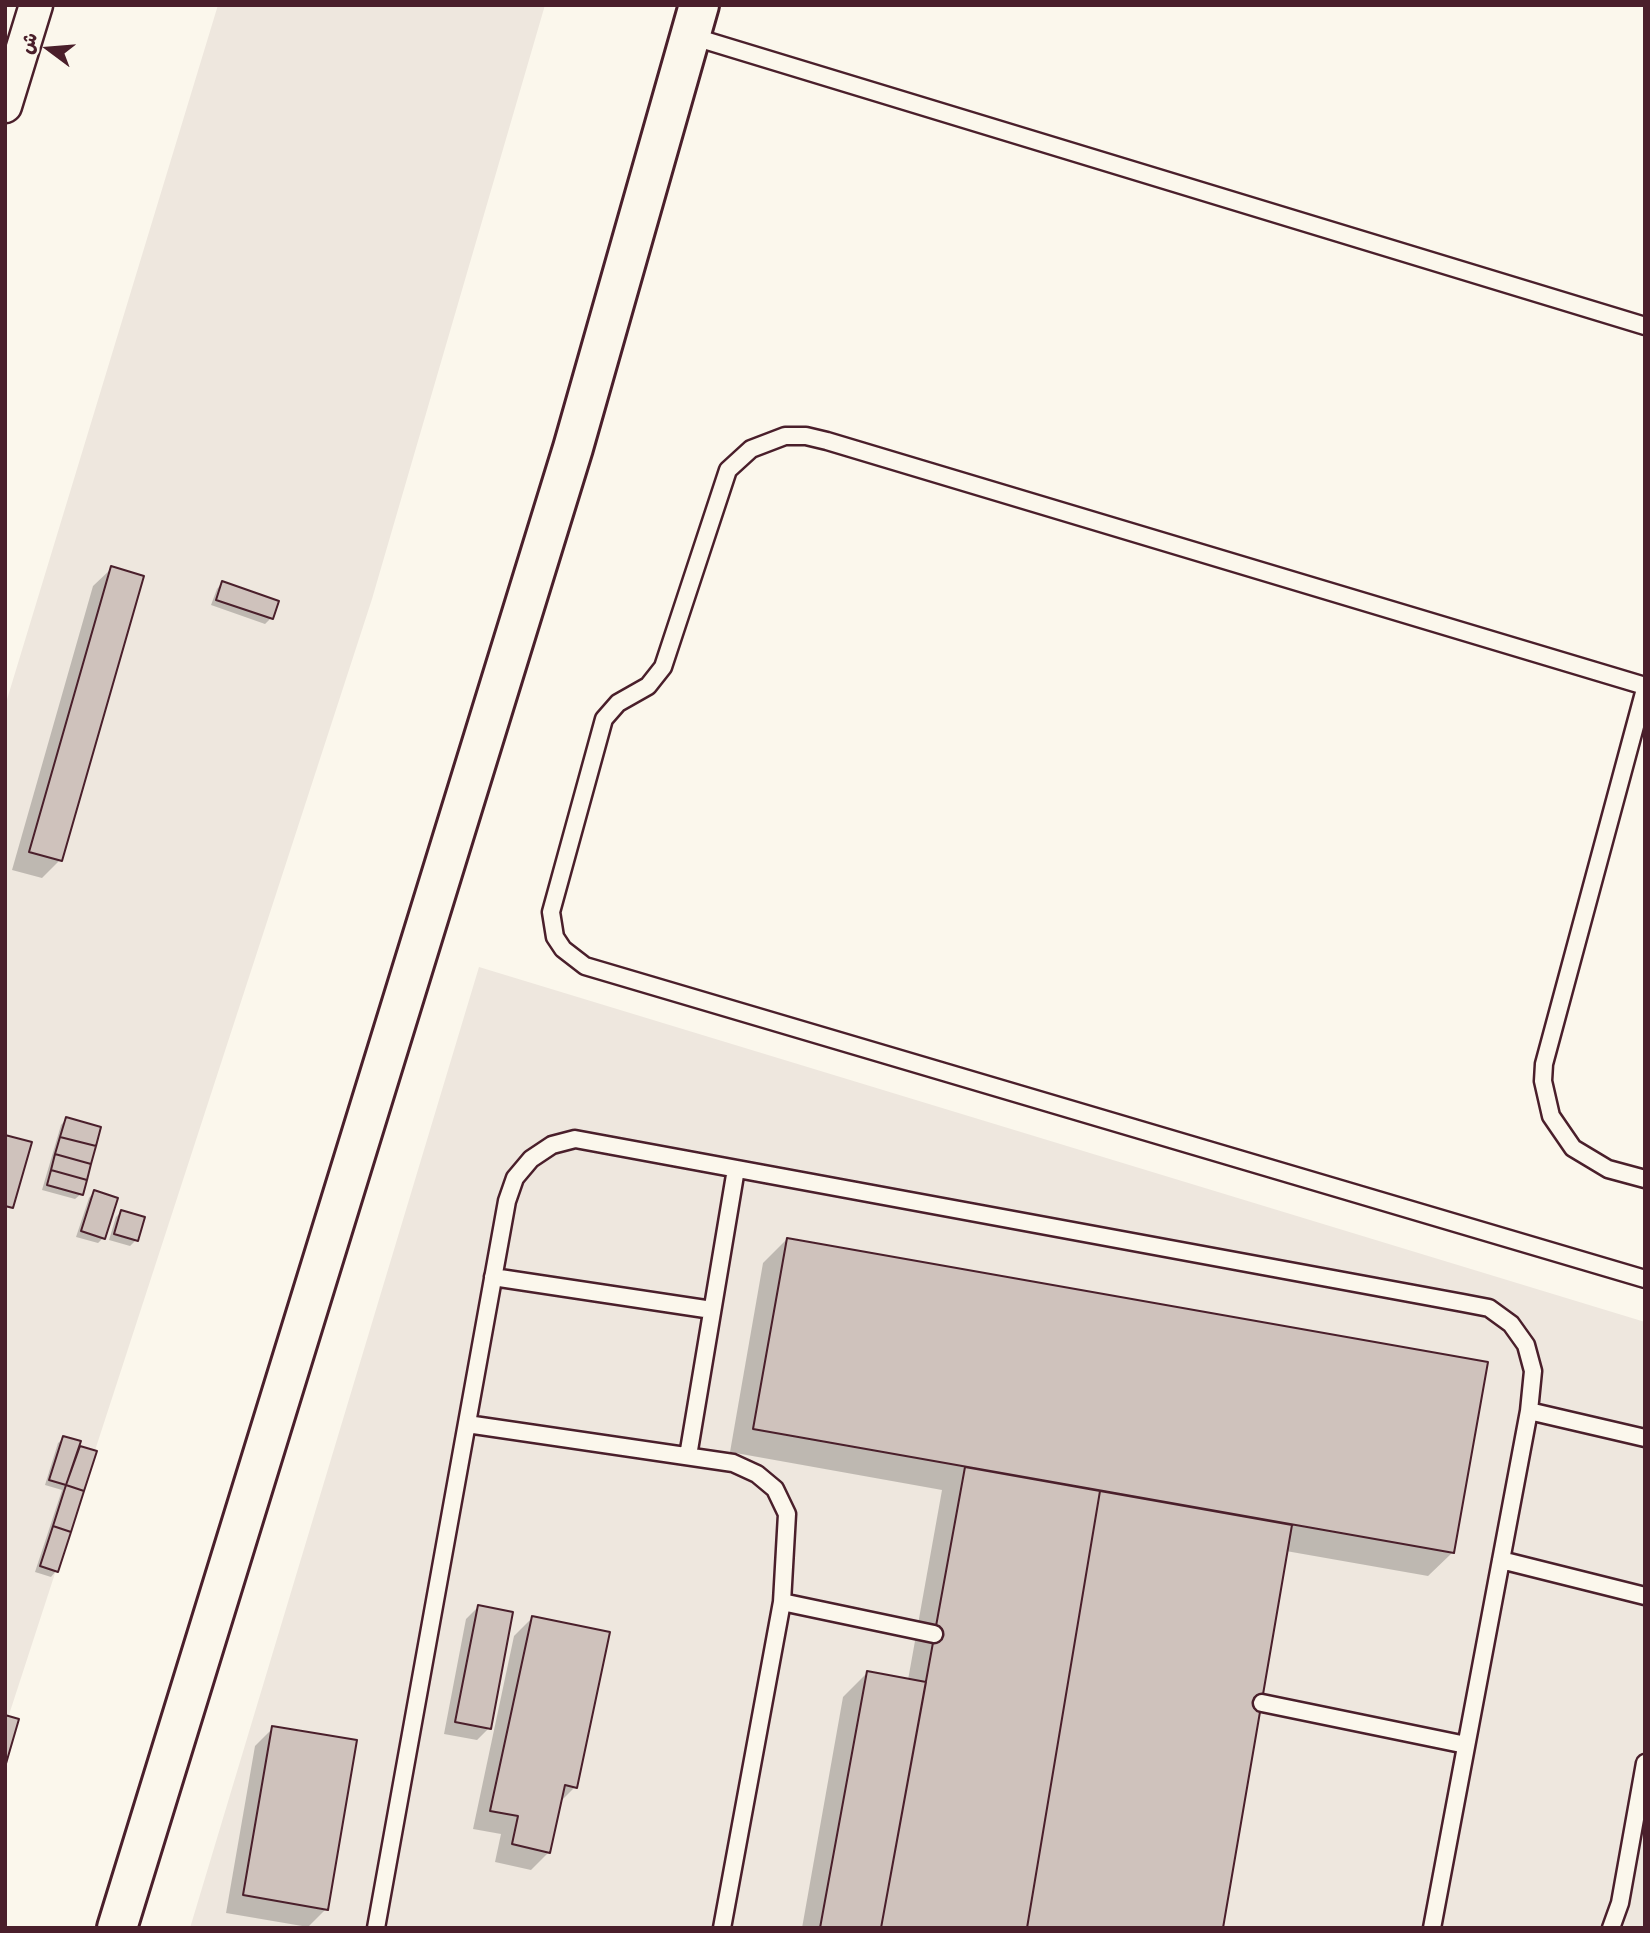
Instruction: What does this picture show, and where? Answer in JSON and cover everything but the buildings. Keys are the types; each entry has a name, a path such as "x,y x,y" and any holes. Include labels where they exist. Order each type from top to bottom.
{"street":[{"path":"5,106 36,5"},
{"path":"117,1928 569,461 695,20"}],"lane":[{"path":"695,20 1645,326"},
{"path":"1645,1179 1608,1169 1573,1148 1551,1116 1543,1081 1544,1063 1645,687 806,436 785,436 751,449 729,470 663,667 648,686 618,703 604,719 551,912 555,937 563,949 585,966 1645,1279"},
{"path":"376,1928 507,1201 515,1178 531,1159 552,1145 575,1139 1489,1308 1511,1324 1526,1345 1533,1371 1530,1411 1432,1928"},
{"path":"688,1456 736,1169"},
{"path":"493,1277 712,1310"},
{"path":"1530,1411 1645,1438"},
{"path":"467,1424 733,1463 757,1474 775,1489 787,1514 782,1602 722,1928"},
{"path":"1501,1560 1645,1596"},
{"path":"782,1602 934,1634"},
{"path":"1262,1703 1466,1745"},
{"path":"1611,1928 1619,1903 1645,1763"}],"shaded area":[{"path":"218,5 545,5 372,599 5,1727 5,706"},
{"path":"479,967 1645,1322 1645,1928 190,1928"}]}
